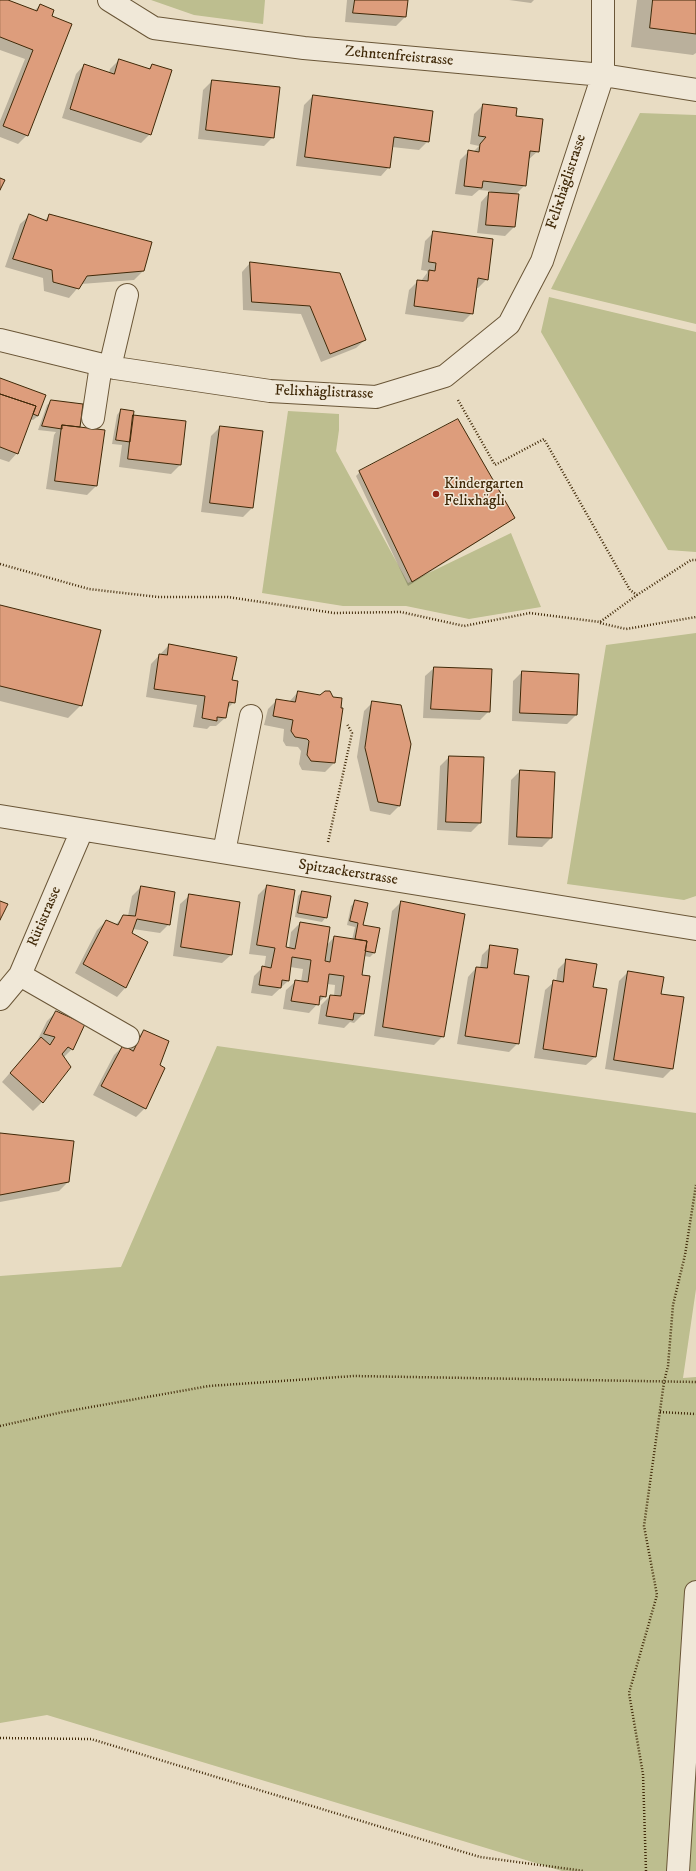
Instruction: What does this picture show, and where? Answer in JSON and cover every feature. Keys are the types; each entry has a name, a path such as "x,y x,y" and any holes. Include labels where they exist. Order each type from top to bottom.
{"street":[{"name":"Zehntenfreistrasse","path":"109,0 154,28 304,48 603,75 696,90"},
{"name":"Felixhäglistrasse","path":"0,340 105,366 270,391 376,397 445,376 509,324 542,261 603,75 603,0"},
{"path":"93,418 105,366 127,295"},
{"path":"224,852 251,716"},
{"name":"Spitzackerstrasse","path":"0,816 696,929"},
{"name":"Rütistrasse","path":"0,1000 20,975 82,830"},
{"path":"20,975 128,1037"},
{"path":"678,1871 696,1592"}],"path":[{"path":"445,376 495,465 544,439 630,590 637,595"},
{"path":"600,622 637,595 691,560 696,560"},
{"path":"0,564 88,590 158,598 228,597 334,613 400,612 464,626 530,613 600,622 626,629 696,616"},
{"path":"322,868 352,734 346,724"},
{"path":"646,1871 643,1774 629,1693 657,1595 644,1526 664,1382 668,1366 673,1305 685,1255 696,1185"},
{"path":"0,1426 63,1412 209,1386 346,1376 696,1382"},
{"path":"660,1412 696,1414"},
{"path":"0,1738 91,1739 480,1857 584,1871"}],"green space":[{"path":"151,0 265,0 263,24 194,15"},
{"path":"640,113 696,115 696,324 551,289"},
{"path":"549,297 696,332 696,552 668,550 541,332"},
{"path":"288,411 339,414 339,430 336,451 408,583 511,533 541,607 469,619 406,606 343,606 262,593"},
{"path":"696,633 696,896 684,900 567,884 606,645"},
{"path":"217,1046 696,1113 696,1289 683,1378 696,1377 696,1871 562,1871 47,1715 0,1723 0,1276 121,1267"}],"building":[{"path":"0,0 8,0 37,11 40,4 54,10 52,16 72,24 28,136 3,126 33,50 0,37"},
{"path":"355,0 408,0 406,17 353,13"},
{"path":"653,0 696,0 696,34 650,28"},
{"path":"119,59 150,69 152,64 172,70 151,135 70,109 84,64 114,74"},
{"path":"212,80 280,87 274,138 206,130"},
{"path":"313,95 433,111 429,142 394,137 390,168 305,157"},
{"path":"483,104 517,108 516,116 543,119 539,152 530,151 526,186 483,181 482,188 464,186 468,150 479,152 480,144 486,137 479,136"},
{"path":"0,178 5,180 0,190"},
{"path":"489,192 519,194 515,227 486,225"},
{"path":"29,214 47,221 49,214 152,242 144,271 87,276 79,289 53,282 52,270 13,259"},
{"path":"433,231 493,239 488,280 478,278 473,314 414,306 417,280 428,281 429,270 435,271 436,263 429,262"},
{"path":"250,262 340,273 366,340 330,354 310,306 252,302"},
{"path":"0,378 46,395 38,416 33,414 36,406 0,394"},
{"path":"0,394 36,406 18,454 0,447"},
{"path":"51,400 83,404 80,427 62,425 62,429 42,426"},
{"path":"121,409 134,411 130,442 116,440"},
{"path":"133,415 186,421 181,465 128,459"},
{"name":"Kindergarten Felixhägli","path":"458,419 515,518 412,582 359,471"},
{"path":"62,425 105,430 97,486 55,481"},
{"path":"220,426 263,431 253,508 210,503"},
{"path":"0,605 101,630 82,706 0,686"},
{"path":"169,644 237,657 232,680 238,681 235,703 229,702 226,718 217,717 217,721 202,718 205,696 154,689 159,654 167,655"},
{"path":"434,667 492,669 490,712 431,709"},
{"path":"522,671 579,674 577,715 520,713"},
{"path":"298,691 320,695 325,691 330,691 333,697 342,698 341,708 343,708 335,763 311,761 307,755 309,741 307,739 295,737 291,731 293,720 273,716 276,699 295,702"},
{"path":"372,701 401,705 411,744 400,806 378,802 365,748"},
{"path":"449,756 484,757 481,823 446,822"},
{"path":"520,770 555,772 552,838 517,837"},
{"path":"267,885 295,890 286,947 295,949 300,922 330,927 325,961 330,962 334,936 367,941 362,975 370,976 364,1014 354,1013 353,1020 326,1016 330,995 341,996 344,976 329,974 326,997 320,996 319,1005 291,1001 295,980 308,982 311,960 292,957 289,981 282,980 281,988 259,985 262,966 271,968 275,948 257,945"},
{"path":"141,886 175,892 170,925 137,919 132,933 148,942 126,988 83,964 106,920 118,925 123,915 135,916"},
{"path":"302,891 331,896 327,918 298,913"},
{"path":"189,894 240,902 232,955 181,947"},
{"path":"355,900 368,903 363,925 380,928 375,953 365,951 367,941 355,939 358,923 350,921"},
{"path":"0,901 8,904 0,920"},
{"path":"401,901 465,914 444,1037 383,1027"},
{"path":"490,945 518,949 514,974 529,976 519,1044 465,1036 476,967 487,968"},
{"path":"566,959 597,964 593,987 607,989 596,1057 543,1049 553,980 563,982"},
{"path":"628,971 664,977 661,994 684,997 673,1069 614,1060"},
{"path":"56,1011 85,1024 73,1050 68,1047 62,1054 71,1067 43,1103 10,1073 41,1037 50,1045 55,1037 44,1034"},
{"path":"144,1030 169,1041 160,1065 165,1068 146,1109 101,1086 123,1045 133,1051"},
{"path":"0,1133 74,1141 69,1182 0,1195"}],"place":[{"name":"Kindergarten Felixhägli","path":"436,494"}]}
